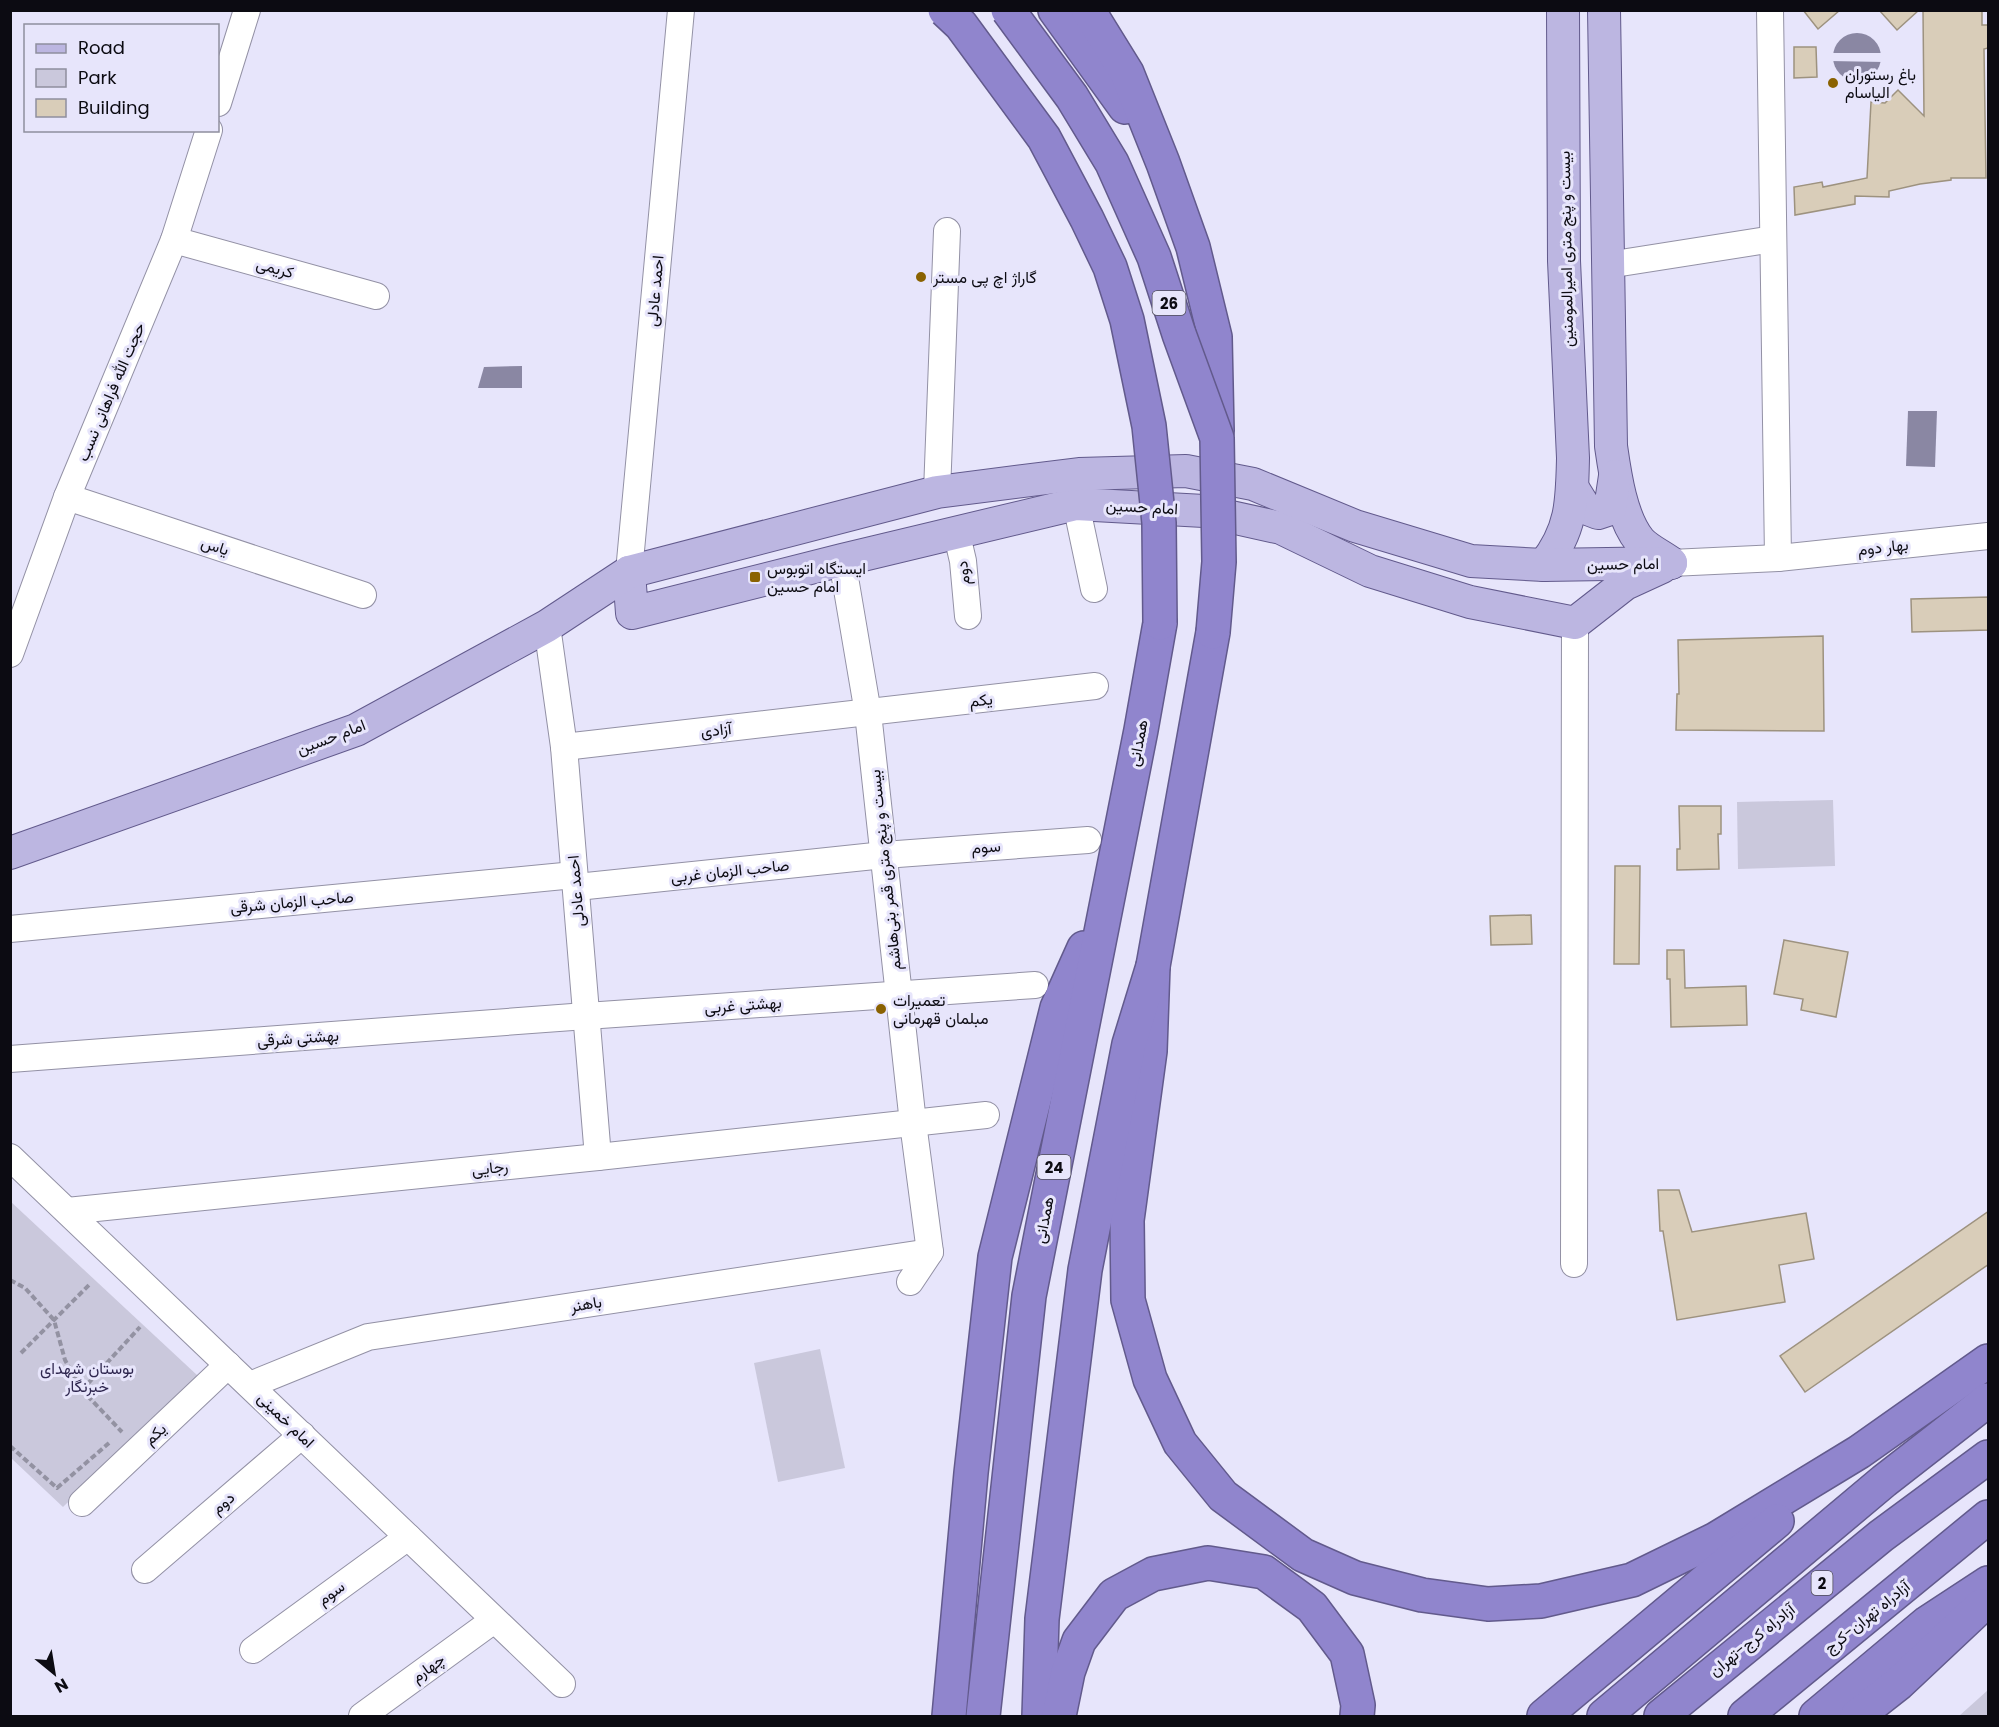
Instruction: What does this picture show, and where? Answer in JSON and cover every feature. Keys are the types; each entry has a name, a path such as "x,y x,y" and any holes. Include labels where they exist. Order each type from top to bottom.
{"highway":[{"name":"همدانی","path":"945,10 961,25 1044,138 1110,267 1127,320 1149,426 1159,523 1160,623 1029,1296 983,1716"},
{"name":"26","path":"1008,10 1072,97 1112,163 1155,257 1179,334 1217,438 1219,562 1213,632 1153,966"},
{"path":"1055,10 1163,163"},
{"path":"1088,10 1127,73 1193,247 1215,337 1217,438"},
{"path":"949,1716 971,1473 995,1257 1057,1008 1107,897"},
{"path":"1153,966 1150,1051 1127,1220 1128,1300 1150,1379 1180,1443 1223,1496 1303,1555 1355,1578 1422,1595 1488,1604 1541,1601 1632,1580 1716,1539 1859,1452 1989,1361"},
{"path":"1039,1716 1042,1619 1085,1270 1129,1044 1153,966"},
{"path":"1604,1716 1884,1481 1989,1400"},
{"path":"1544,1716 1859,1452"},
{"name":"آزادراه کرج-تهران","path":"1661,1716 1881,1536 1989,1457"},
{"name":"آزادراه تهران-کرج","path":"1745,1716 1989,1517"},
{"path":"1059,1716 1068,1672 1079,1641 1114,1595 1153,1574 1208,1563 1264,1572 1312,1607 1347,1654 1359,1705 1357,1716"},
{"path":"1816,1716 1927,1623 1989,1582"},
{"path":"1857,1716 1899,1683 1989,1599"}],"main road":[{"name":"بیست و پنج متری امیرالمومنین","path":"1544,565 1558,548 1566,526 1572,487 1573,458 1564,261 1563,10"},
{"path":"1604,10 1611,446 1615,475 1630,523 1641,541 1671,563"},
{"path":"1564,261 1608,264"},
{"name":"امام حسین","path":"10,853 356,729 547,626 629,572 937,492 1079,474 1186,471 1253,484 1355,526 1471,561 1544,565 1671,563"},
{"path":"1572,487 1585,508 1599,513 1610,509 1615,475"},
{"name":"امام حسین","path":"629,572 632,614 956,531 1076,504 1204,511 1281,528 1370,571 1470,602 1575,623 1625,584 1671,563"}],"street":[{"path":"219,100 247,10"},
{"name":"احمد عادلی","path":"629,572 681,10"},
{"path":"1770,10 1778,558"},
{"name":"حجت الله فراهانی نسب","path":"10,654 67,497 174,240 208,132"},
{"path":"937,492 947,231"},
{"path":"1608,264 1773,239"},
{"name":"کریمی","path":"174,240 376,296"},
{"name":"یاس","path":"67,497 363,595"},
{"path":"1076,504 1094,589"},
{"name":"دوم","path":"956,531 963,561 968,615"},
{"name":"بهار دوم","path":"1778,558 1989,536"},
{"name":"امام حسین","path":"1671,563 1778,558"},
{"name":"بیست و پنج متری قمر بنی‌هاشم","path":"842,560 867,713 913,1123 930,1252"},
{"path":"1575,623 1575,1264"},
{"name":"احمد عادلی","path":"547,626 564,747 598,1157"},
{"name":"یکم","path":"867,713 1095,686"},
{"name":"آزادی","path":"564,747 867,713"},
{"name":"سوم","path":"884,855 1088,840"},
{"name":"صاحب الزمان غربی","path":"575,881 884,855"},
{"name":"صاحب الزمان شرقی","path":"10,929 575,881"},
{"path":"899,995 1035,985"},
{"name":"بهشتی غربی","path":"586,1016 899,995"},
{"name":"بهشتی شرقی","path":"10,1059 586,1016"},
{"path":"913,1123 986,1115"},
{"name":"رجایی","path":"67,1211 913,1123"},
{"name":"امام خمینی","path":"10,1156 561,1684"},
{"path":"910,1282 930,1252"},
{"name":"باهنر","path":"250,1385 368,1337 930,1252"},
{"name":"یکم","path":"82,1503 228,1365"},
{"name":"دوم","path":"145,1570 302,1436"},
{"name":"سوم","path":"253,1650 408,1537"},
{"name":"چهارم","path":"362,1716 494,1620"}],"path":[{"path":"10,1280 25,1288 54,1320 65,1360 82,1390 122,1432"},
{"path":"21,1353 91,1283"},
{"path":"82,1390 140,1327"},
{"path":"10,1446 57,1488"}],"green space":[{"path":"1833,800 1835,866 1738,869 1737,802"},
{"name":"بوستان شهدای خبرنگار","path":"10,1201 198,1376 63,1507 11,1458"},
{"path":"820,1349 845,1468 778,1482 754,1363"},
{"path":"1988,1690 1988,1716 1959,1716"}],"shaded area":[{"path":"1852,33 1862,33 1874,40 1881,52 1881,62 1874,74 1862,81 1852,81 1837,70 1833,62 1833,52 1844,37"},
{"path":"522,366 522,388 478,388 484,367"},
{"path":"1908,411 1937,411 1935,467 1906,466"}],"pier":[{"path":"1830,53 1884,53 1884,62 1830,61"}],"building":[{"path":"1803,10 1840,10 1818,29"},
{"path":"1879,10 1919,10 1897,30"},
{"path":"1923,10 1982,10 1982,25 1988,25 1988,48 1984,49 1986,178 1951,178 1951,180 1920,184 1889,191 1889,197 1855,196 1855,204 1795,215 1794,187 1822,182 1823,187 1867,178 1871,102 1885,103 1898,90 1924,116"},
{"path":"1794,47 1816,47 1817,77 1794,78"},
{"path":"1989,597 1989,630 1912,632 1911,599"},
{"path":"1823,636 1824,731 1676,730 1677,694 1679,694 1678,640"},
{"path":"1679,806 1721,806 1721,834 1718,834 1719,869 1677,870 1677,849 1680,849"},
{"path":"1615,866 1640,866 1639,964 1614,964"},
{"path":"1531,915 1532,944 1491,945 1490,916"},
{"path":"1784,940 1848,952 1836,1017 1801,1010 1803,999 1774,994"},
{"path":"1667,950 1684,950 1685,988 1746,986 1747,1025 1671,1027"},
{"path":"1658,1190 1679,1190 1692,1232 1806,1213 1814,1259 1779,1265 1785,1302 1677,1320 1663,1231 1660,1231"},
{"path":"1989,1211 1989,1264 1805,1392 1780,1356"}],"place":[{"name":"باغ رستوران الیاسام","path":"1833,83"},
{"name":"گاراژ اچ پی مستر","path":"921,277"},
{"name":"ایستگاه اتوبوس امام حسین","path":"755,577"},
{"name":"تعمیرات مبلمان قهرمانی","path":"881,1009"}]}
